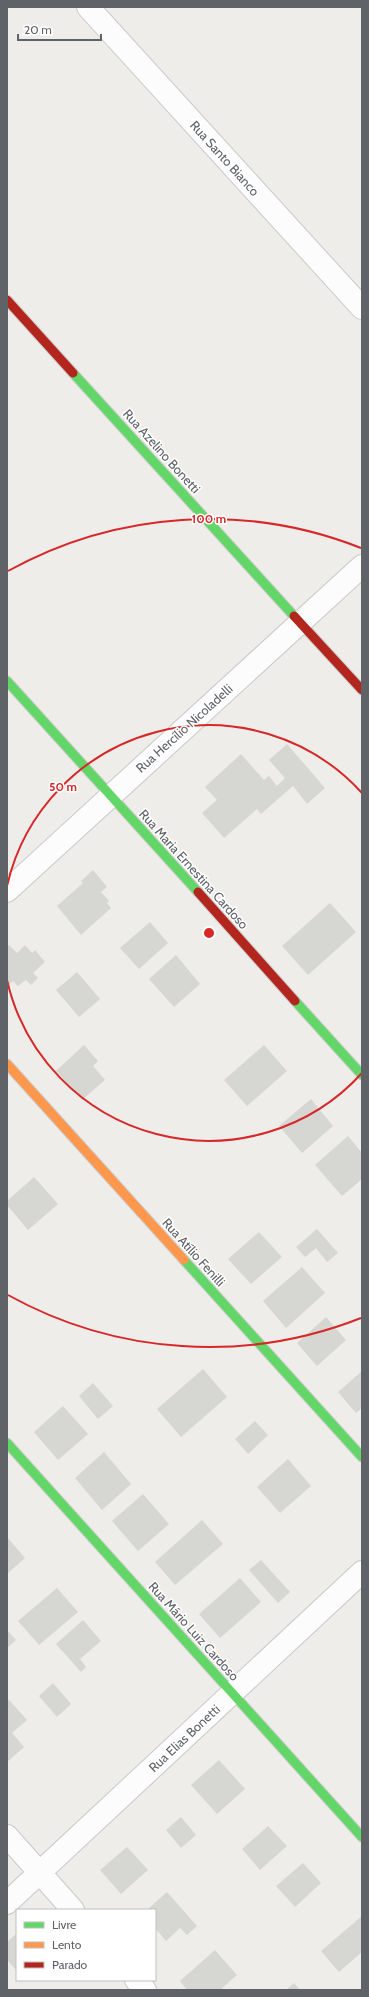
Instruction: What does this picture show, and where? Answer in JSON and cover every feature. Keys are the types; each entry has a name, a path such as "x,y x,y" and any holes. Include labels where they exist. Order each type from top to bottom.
{"street":[{"name":"Rua Santo Bianco","path":"88,7 362,308"},
{"name":"Rua Azelino Bonetti","path":"7,300 362,690"},
{"name":"Rua Hercílio Nicoladelli","path":"7,891 362,566"},
{"name":"Rua Maria Ernestina Cardoso","path":"7,681 362,1075"},
{"name":"Rua Atílio Fenilli","path":"7,1064 362,1457"},
{"name":"Rua Mário Luiz Cardoso","path":"7,1443 362,1837"},
{"name":"Rua Elias Bonetti","path":"7,1903 362,1572"},
{"path":"7,1836 72,1909"},
{"path":"137,1981 145,1990"}],"building":[{"path":"287,744 325,788 307,804 293,786 261,814 257,809 224,838 202,813 217,800 205,787 241,754 264,780 269,776 277,786 285,778 269,760"},
{"path":"93,870 107,887 101,892 109,901 107,903 111,908 81,935 57,906 83,883 81,881"},
{"path":"330,903 356,932 308,975 282,946"},
{"path":"150,922 168,943 139,969 120,948"},
{"path":"9,945 17,953 25,945 32,953 35,950 45,962 33,973 38,978 31,985 26,980 18,986 13,981 7,987 7,947"},
{"path":"176,955 200,984 174,1007 149,979"},
{"path":"77,972 100,999 79,1017 56,990"},
{"path":"84,1045 98,1061 93,1066 105,1080 82,1100 56,1071"},
{"path":"264,1045 287,1071 247,1106 224,1080"},
{"path":"311,1099 333,1126 302,1153 279,1126"},
{"path":"348,1136 362,1153 362,1179 342,1196 315,1165"},
{"path":"34,1177 58,1204 28,1230 7,1205 7,1201"},
{"path":"317,1229 338,1253 327,1262 316,1248 305,1257 296,1247"},
{"path":"259,1232 282,1257 251,1284 228,1259"},
{"path":"302,1267 325,1293 286,1328 263,1301"},
{"path":"326,1317 346,1340 317,1366 297,1343"},
{"path":"203,1369 227,1397 181,1437 157,1409"},
{"path":"362,1371 362,1408 356,1413 338,1392"},
{"path":"93,1383 113,1406 98,1419 79,1396"},
{"path":"63,1406 88,1434 58,1460 34,1432"},
{"path":"255,1421 268,1435 248,1454 235,1439"},
{"path":"104,1452 131,1484 102,1510 75,1478"},
{"path":"288,1459 311,1486 280,1513 257,1487"},
{"path":"143,1494 169,1524 138,1551 112,1521"},
{"path":"202,1520 223,1544 175,1585 155,1562"},
{"path":"7,1537 25,1558 7,1574"},
{"path":"261,1560 290,1592 278,1603 249,1570"},
{"path":"240,1578 261,1602 220,1638 199,1614"},
{"path":"57,1588 78,1612 39,1645 18,1621"},
{"path":"83,1620 101,1641 80,1659 86,1667 81,1672 56,1644"},
{"path":"7,1630 16,1640 7,1648"},
{"path":"53,1683 71,1704 57,1717 39,1696"},
{"path":"9,1700 27,1720 12,1733 24,1747 7,1762 7,1702"},
{"path":"219,1760 245,1789 217,1814 191,1785"},
{"path":"181,1817 196,1835 181,1848 166,1830"},
{"path":"268,1826 287,1846 260,1870 242,1849"},
{"path":"127,1847 148,1870 121,1894 100,1870"},
{"path":"303,1863 321,1883 295,1907 276,1886"},
{"path":"167,1892 197,1926 187,1935 180,1928 166,1941 156,1929 156,1909 148,1909"},
{"path":"362,1916 362,1952 339,1972 321,1951"},
{"path":"16,1934 16,1970 7,1960 7,1942"},
{"path":"215,1950 237,1975 220,1990 187,1990 180,1981"},
{"path":"294,1983 300,1990 286,1990"}],"traffic: fast":[{"path":"73,373 294,616"},
{"path":"7,681 198,892"},
{"path":"295,1001 362,1075"},
{"path":"184,1260 362,1457"},
{"path":"7,1443 362,1837"}],"traffic: slow":[{"path":"7,1064 184,1260"}],"traffic: jam":[{"path":"7,300 73,373"},
{"path":"294,616 362,690"},
{"path":"198,892 295,1001"}]}
